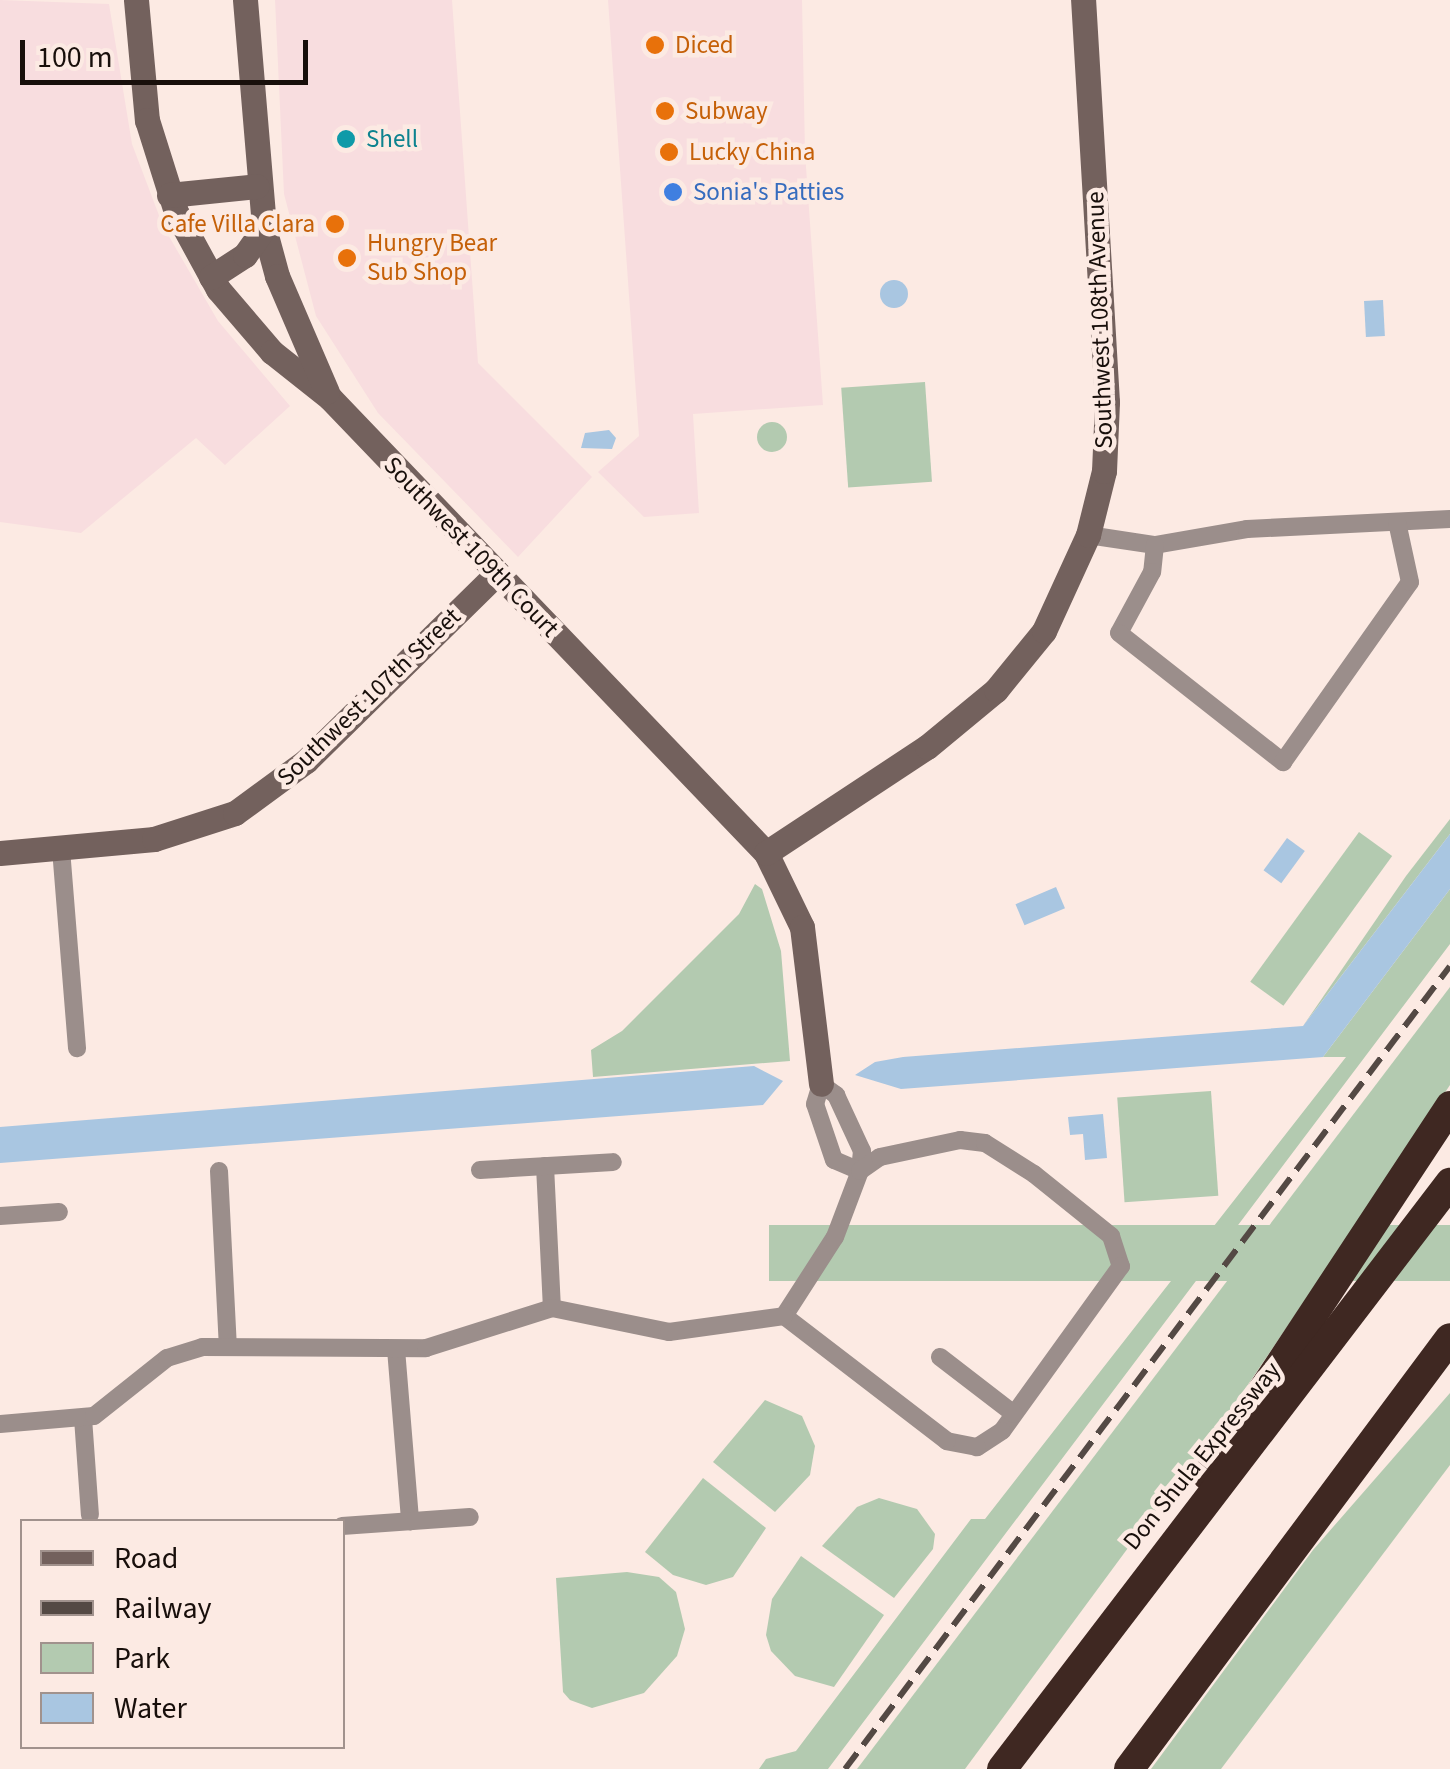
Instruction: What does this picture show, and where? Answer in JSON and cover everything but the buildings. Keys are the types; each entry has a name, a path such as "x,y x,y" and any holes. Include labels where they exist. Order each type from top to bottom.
{"highway":[{"path":"1174,1537 1226,1440 1450,1106"},
{"name":"Don Shula Expressway","path":"1002,1769 1174,1537 1450,1183"},
{"path":"1129,1769 1450,1338"},
{"path":"1327,1507 1450,1373"}],"street":[{"name":"Southwest 109th Court","path":"136,0 144,106 169,194 211,277 272,352 330,398 766,853 802,926 821,1084 815,1104 834,1160 860,1171 862,1151 836,1095 821,1084"},
{"path":"245,0 257,186 264,228 282,291 330,398"},
{"name":"Southwest 108th Avenue","path":"766,853 927,747 996,690 1055,613 1088,535 1104,471 1108,402 1083,0"},
{"path":"169,194 257,186"},
{"path":"211,277 244,255 264,228"},
{"path":"1088,535 1155,545 1247,529 1450,519"},
{"path":"1155,545 1152,572 1119,633 1283,762 1410,582 1410,558 1397,522"},
{"name":"Southwest 107th Street","path":"0,854 190,832 259,798 496,573"},
{"path":"60,849 77,1048"},
{"path":"0,1424 83,1418 104,1410 172,1355 228,1346 396,1350 456,1343 552,1308 661,1332 784,1316 953,1444 992,1440 1119,1278 1114,1240 1025,1168 980,1141 880,1157 860,1171 831,1246 784,1316"},
{"path":"480,1170 613,1162"},
{"path":"544,1166 552,1308"},
{"path":"219,1171 228,1346"},
{"path":"0,1216 59,1212"},
{"path":"396,1350 410,1522"},
{"path":"940,1357 1014,1414"},
{"path":"83,1418 90,1515"},
{"path":"345,1526 470,1518"}],"shaded area":[{"path":"0,0 109,4 132,144 163,226 218,321 290,406 225,465 196,438 81,533 0,522"},
{"path":"275,0 452,0 478,363 592,477 518,557 378,413 316,316 284,194"},
{"path":"608,0 802,0 805,153 823,405 693,414 699,513 644,517 598,472 639,436"}],"green space":[{"path":"925,382 932,482 848,488 841,388"},
{"path":"772,422 783,426 787,437 783,448 772,452 761,448 757,437 761,426"},
{"path":"1450,819 1450,834 1303,1026 1406,876"},
{"path":"1359,832 1392,856 1283,1006 1250,982"},
{"path":"755,884 762,889 781,951 790,1061 593,1077 591,1050 622,1031 739,914"},
{"path":"1450,889 1450,944 828,1769 759,1769 766,1759 796,1751 971,1519 985,1519 1346,1057 1323,1057"},
{"path":"1450,987 1450,1085 1243,1392 965,1769 857,1769"},
{"path":"1211,1091 1218,1196 1125,1202 1117,1098"},
{"path":"769,1225 1450,1225 1450,1281 769,1281"},
{"path":"1450,1393 1450,1465 1221,1769 1151,1769 1313,1550"},
{"path":"765,1400 802,1416 815,1446 810,1475 775,1512 713,1462"},
{"path":"703,1478 766,1528 733,1577 706,1585 673,1575 645,1552"},
{"path":"879,1498 917,1509 935,1534 933,1549 894,1598 822,1546 857,1507"},
{"path":"801,1556 884,1615 834,1687 795,1676 771,1651 766,1635 772,1599"},
{"path":"627,1572 659,1577 676,1592 685,1629 677,1656 644,1693 592,1708 570,1700 563,1692 556,1578"}],"water":[{"path":"894,280 904,284 908,294 904,304 894,308 884,304 880,294 884,284"},
{"path":"1383,300 1385,336 1366,337 1364,301"},
{"path":"609,430 616,438 612,449 581,448 585,433"},
{"path":"1450,834 1450,889 1323,1057 901,1089 855,1075 875,1062 903,1057 1303,1026"},
{"path":"1287,838 1305,851 1281,883 1263,870"},
{"path":"1056,887 1065,908 1024,925 1015,904"},
{"path":"754,1066 783,1081 763,1105 0,1163 0,1127"},
{"path":"1103,1114 1107,1158 1085,1160 1083,1134 1070,1135 1068,1117"}],"railway":[{"path":"845,1769 1450,966"}],"place":[{"name":"Diced","path":"655,45"},
{"name":"Subway","path":"665,111"},
{"name":"Shell","path":"346,139"},
{"name":"Lucky China","path":"669,152"},
{"name":"Sonia's Patties","path":"673,192"},
{"name":"Cafe Villa Clara","path":"335,224"},
{"name":"Hungry Bear Sub Shop","path":"347,258"}]}
